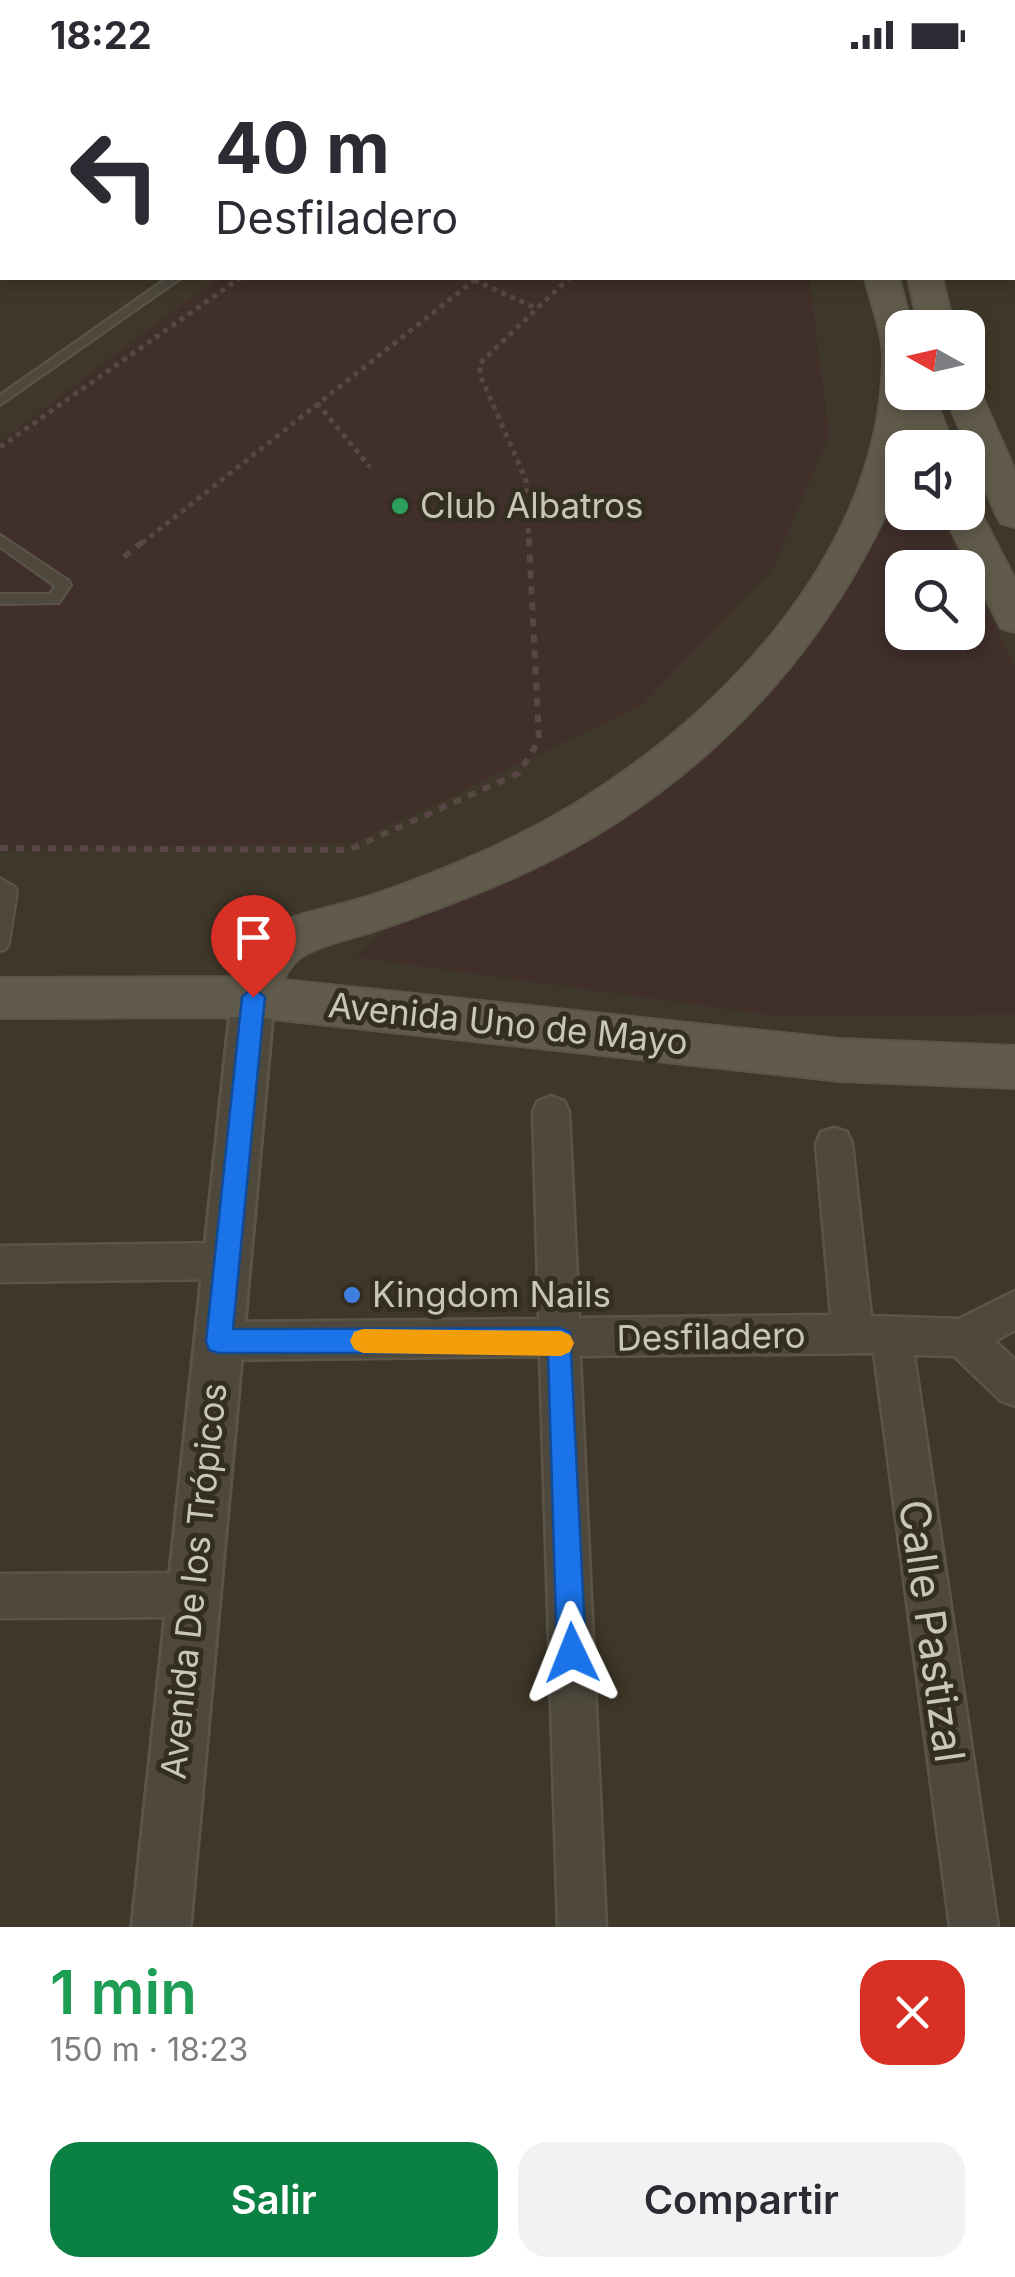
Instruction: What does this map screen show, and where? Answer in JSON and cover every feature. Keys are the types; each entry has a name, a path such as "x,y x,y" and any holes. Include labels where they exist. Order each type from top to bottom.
{"main road":[{"path":"882,280 890,310"},
{"path":"926,280 933,310"},
{"path":"253,997 264,966 274,951 291,939 430,896 530,852 658,772 727,711 793,635 850,546 892,434 895,410"},
{"path":"970,410 1014,511"},
{"path":"971,530 1015,618"},
{"name":"Avenida Uno de Mayo","path":"0,998 253,997 840,1060 1015,1067"}],"street":[{"name":"Avenida De los Trópicos","path":"162,1927 191,1594 253,997"},
{"path":"551,1112 582,1927"},
{"name":"Calle Pastizal","path":"834,1144 872,1335 974,1927"},
{"path":"0,1264 226,1261"},
{"path":"1015,1309 964,1338 1015,1387"},
{"name":"Desfiladero","path":"218,1341 872,1335 964,1338"},
{"path":"0,1596 191,1594"}],"lane":[{"path":"0,401 172,280"},
{"path":"0,540 64,585 54,599 0,598"},
{"path":"0,885 8,892 0,944"}],"path":[{"path":"0,447 237,280"},
{"path":"124,558 474,280"},
{"path":"477,280 538,309"},
{"path":"0,848 349,850 518,772 539,740 526,480 480,375 480,362 566,280"},
{"path":"318,403 370,466"}],"shaded area":[{"name":"Club Albatros","path":"215,280 809,280 829,435 772,570 640,706 354,842 0,850 0,442"},
{"path":"885,501 885,530 946,530 956,550 885,550 885,650 985,650 985,606 1015,667 1015,1014 779,1016 357,957 395,921 526,874 639,806 857,564"}],"slow traffic":[{"path":"363,1341 561,1343"}],"place":[{"name":"Club Albatros","path":"400,506"},
{"name":"Kingdom Nails","path":"352,1295"}],"route":[{"path":"253,997 218,1341 560,1340 572,1653"}]}
